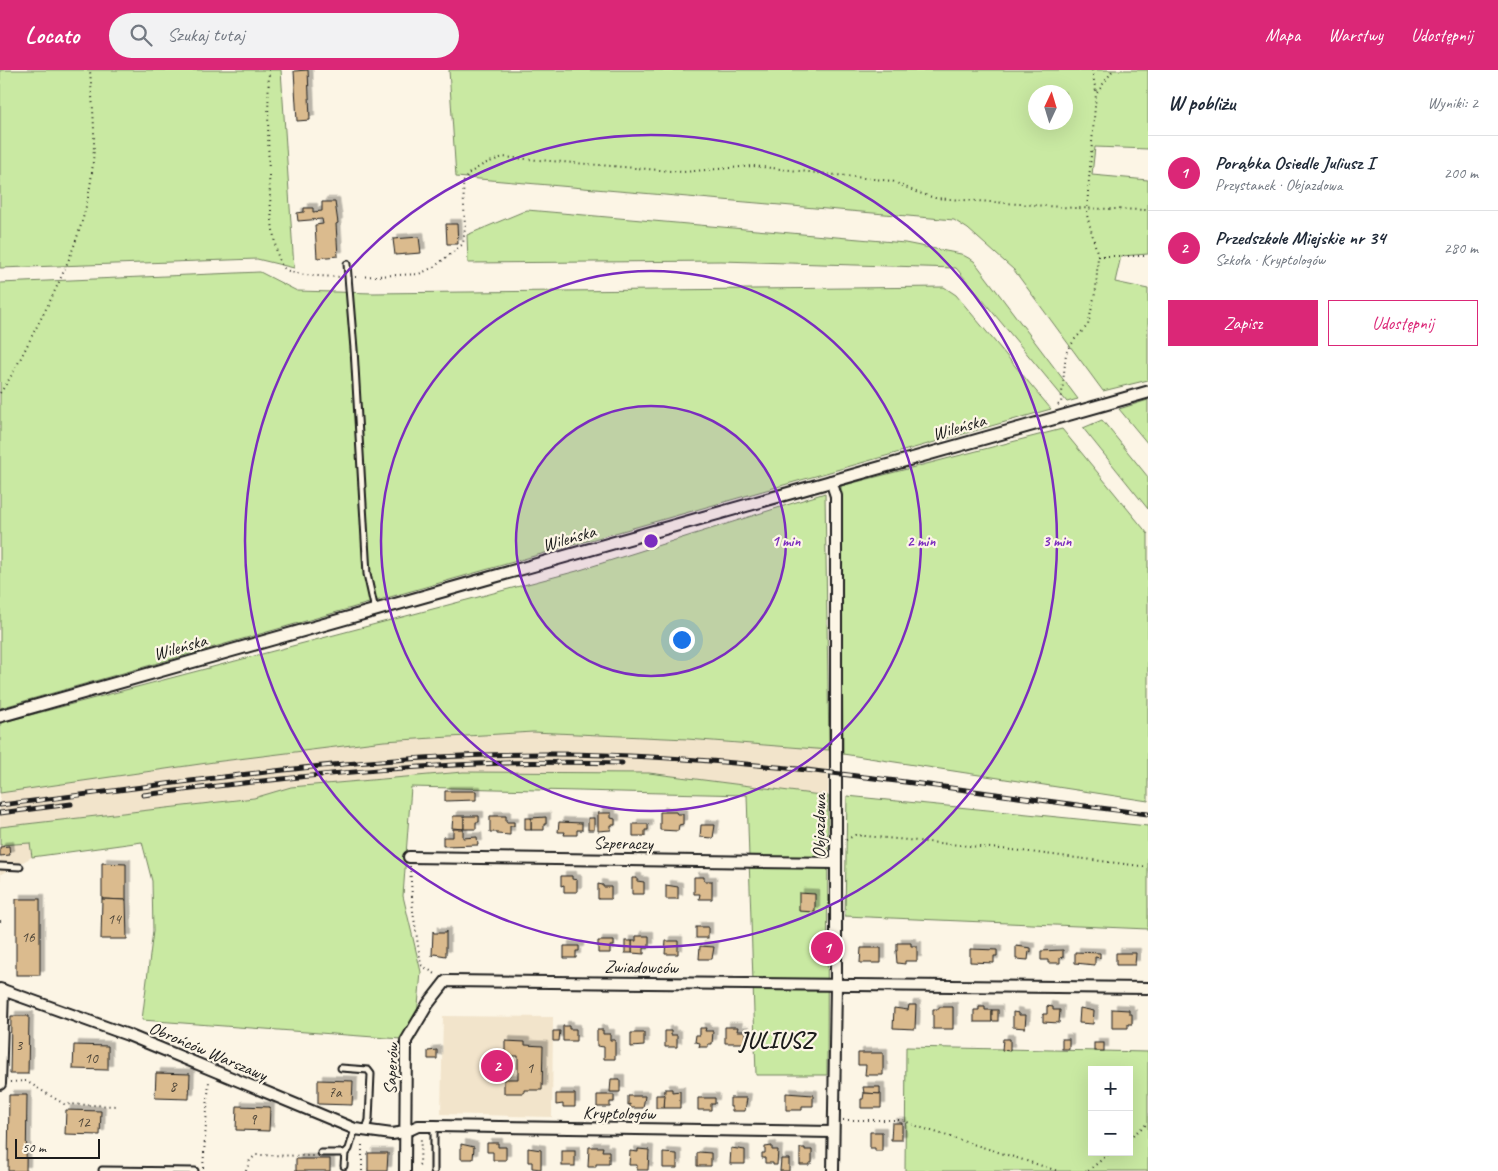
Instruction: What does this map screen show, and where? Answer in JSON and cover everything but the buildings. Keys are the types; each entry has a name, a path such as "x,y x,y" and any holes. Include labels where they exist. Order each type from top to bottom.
{"street":[{"name":"Wileńska","path":"0,716 1148,392"},
{"name":"Objazdowa","path":"831,481 836,496 836,986 833,1171"},
{"name":"Szperaczy","path":"409,856 836,863"},
{"name":"Zwiadowców","path":"446,981 1148,988"},
{"name":"Saperów","path":"406,1171 406,1042 428,1004 446,981"},
{"name":"Obrońców Warszawy","path":"2,989 128,1035 361,1131 392,1134 405,1132"},
{"path":"0,1082 2,989"},
{"name":"Kryptologów","path":"405,1132 418,1126 833,1127"}],"lane":[{"path":"347,264 359,423 367,574 375,610"},
{"path":"0,866 20,867"},
{"path":"341,1068 368,1070 371,1074 369,1120 345,1153 344,1166"},
{"path":"434,1126 434,1171"},
{"path":"321,1153 345,1153"},
{"path":"102,1170 195,1171"}],"path":[{"path":"0,393 55,293 76,243 93,162 94,113 90,70"},
{"path":"269,70 268,106 272,220 277,254 284,268 294,272 348,278 419,274 434,267 463,244 465,228 463,183 468,174 484,164 503,157 683,172 752,166 892,181 935,198 1148,210"},
{"path":"1054,418 1052,411 1061,403 1066,353 1075,339 1088,325 1096,289 1098,256 1088,215 1096,94 1092,70"},
{"path":"1096,94 1113,70"},
{"path":"1098,256 1148,256"},
{"path":"836,845 855,835 1022,851 1148,867"},
{"path":"409,856 413,911 421,965 446,981"},
{"path":"202,1171 210,1079"},
{"path":"0,1082 26,1082 64,1104 117,1106"},
{"path":"833,1127 844,1120 902,1120 919,1128 1058,1171"},
{"path":"1133,1135 1148,1123"},
{"path":"361,1131 362,1171"},
{"path":"246,1171 250,1160 256,1155 318,1156 321,1153"},
{"path":"1088,1171 1107,1156"},
{"path":"405,1157 420,1157"}],"shaded area":[{"path":"533,732 687,739 829,750 828,796 649,773 463,772 291,787 254,798 0,827 0,793 214,762 384,741"},
{"path":"30,843 32,857 1,874 0,886 0,845"},
{"path":"443,1016 553,1017 552,1117 441,1114"}],"green space":[{"path":"0,70 281,70 294,268 257,259 0,268"},
{"path":"449,70 1148,70 1148,149 1095,147 1092,175 1148,180 1148,254 1121,256 1115,282 1148,289 1148,380 1103,391 1014,270 968,229 954,220 456,177"},
{"path":"527,210 905,243 961,254 974,261 1078,399 1067,402 956,268 721,261 468,263 467,235"},
{"path":"260,272 297,291 373,293 944,287 956,295 1051,409 0,708 0,283"},
{"path":"1148,400 1148,444 1119,409"},
{"path":"1102,420 1148,477 1148,509 1083,428"},
{"path":"1062,429 1148,534 1148,801 843,754 841,486"},
{"path":"825,493 829,750 687,739 533,732 384,741 214,762 0,793 0,723 577,571"},
{"path":"463,772 649,773 828,796 827,1075 756,1075 747,795 411,787 403,896 421,972 415,1040 142,1020 153,931 152,881 142,842 32,857 30,843 0,845 0,827 254,798 291,787"},
{"path":"847,796 1148,826 1148,929 845,916"},
{"path":"906,1047 1148,1052 1148,1171 905,1171"}],"railway":[{"path":"0,805 345,764 415,758 554,754 703,760 777,767 1148,814"},
{"path":"143,795 322,775 441,766 561,762 622,763"},
{"path":"0,813 71,804"}],"place":[{"name":"Porąbka Osiedle Juliusz I","path":"827,948"},
{"name":"Przedszkole Miejskie nr 34","path":"497,1066"}],"district":[{"name":"JULIUSZ","path":"777,1040"}]}
